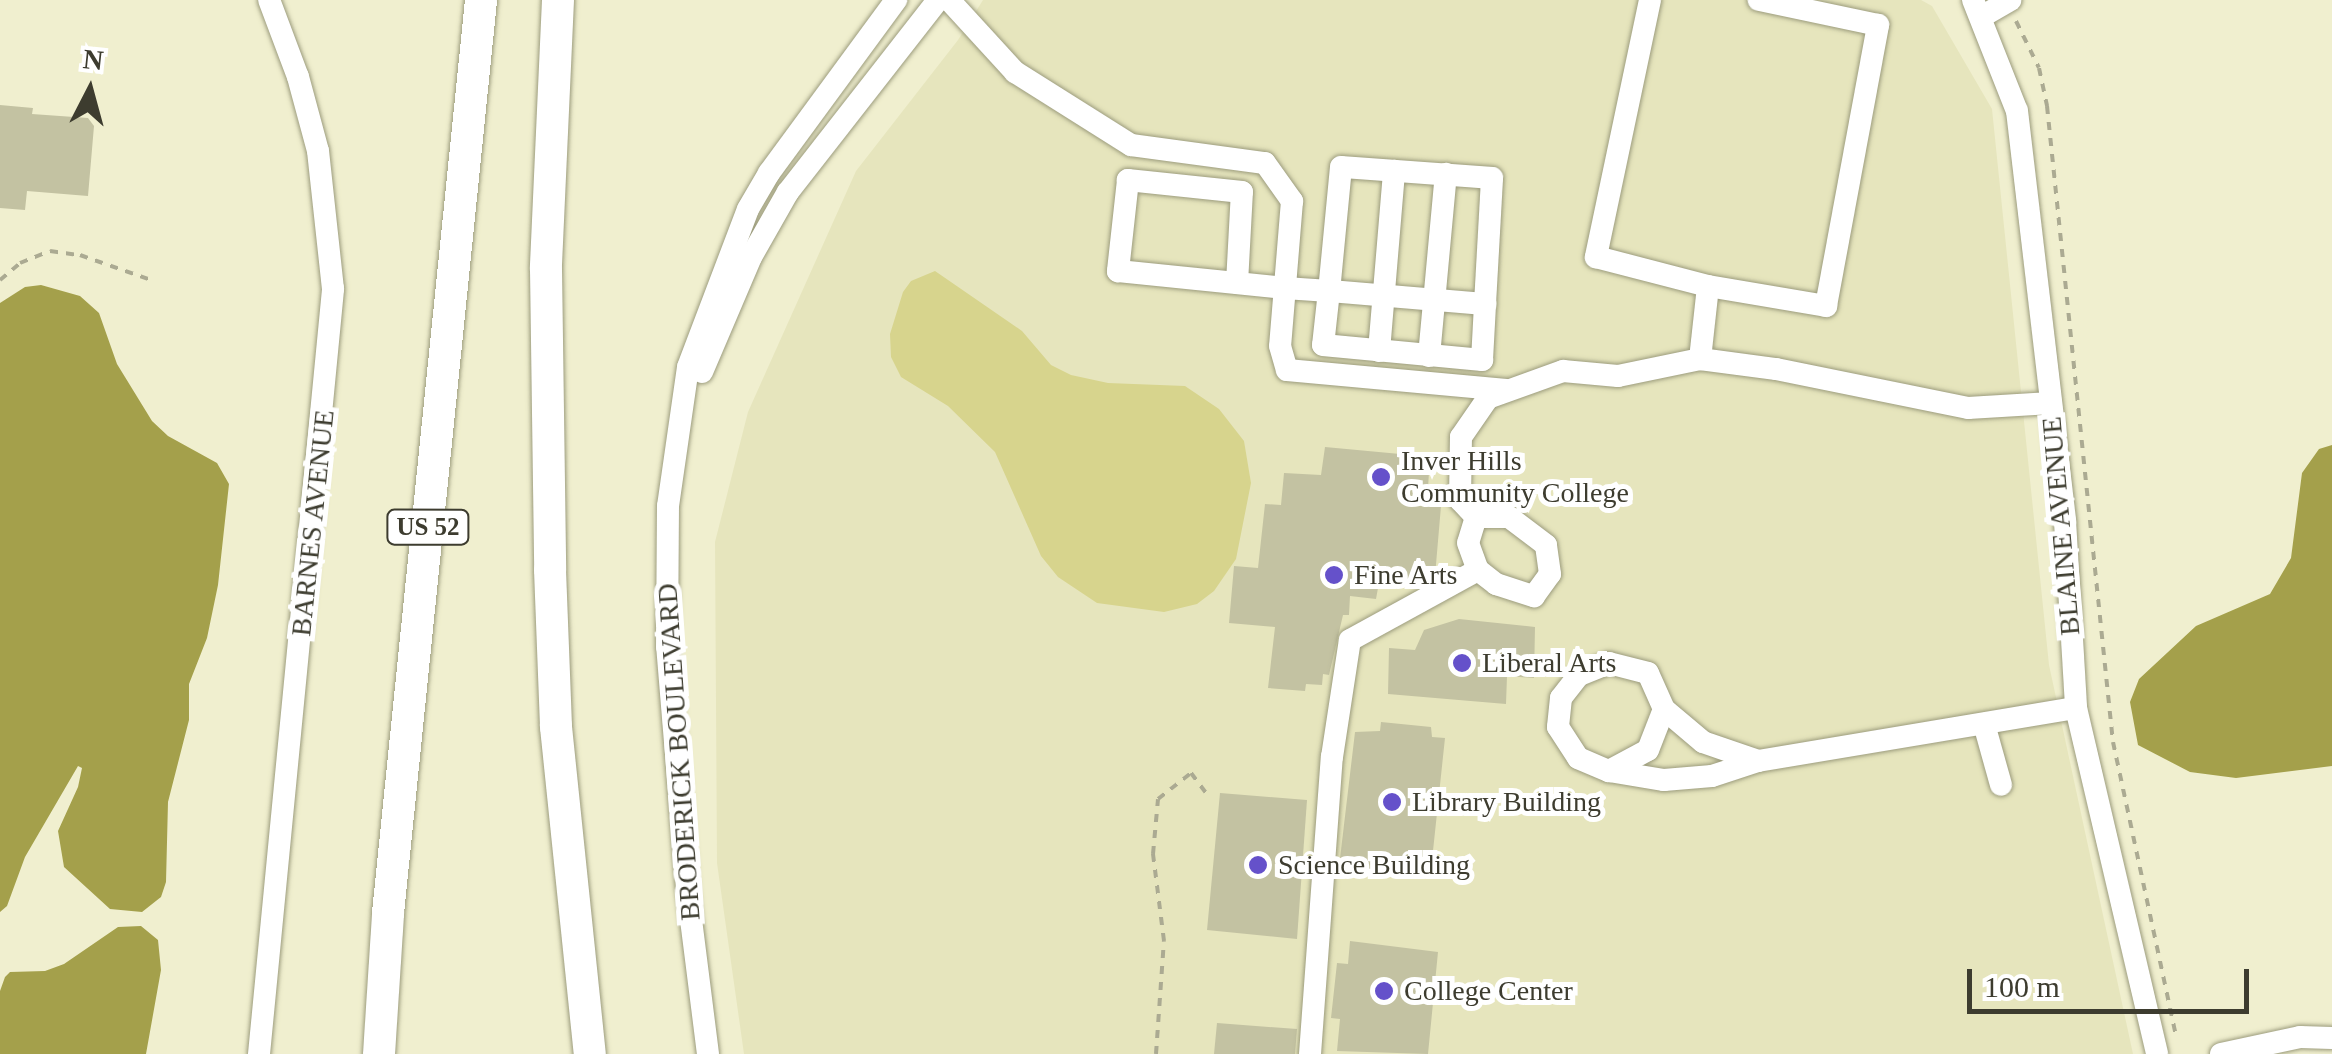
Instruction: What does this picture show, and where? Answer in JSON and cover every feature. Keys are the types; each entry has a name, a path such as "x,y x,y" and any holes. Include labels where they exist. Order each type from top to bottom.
{"highway":[{"name":"US 52","path":"379,1054 388,913 481,0"},
{"path":"558,0 546,269 550,570 558,745 590,1054"}],"street":[{"name":"BARNES AVENUE","path":"259,1054 333,289 318,151 298,77 269,0"},
{"name":"BRODERICK BOULEVARD","path":"708,1054 686,888 667,647 668,506 688,391 688,367 748,209 769,173 896,0"},
{"name":"BRODERICK BOULEVARD","path":"688,391 699,378 751,256 788,192 938,0"},
{"path":"949,0 1015,72 1131,145 1265,163 1292,200 1280,346 1287,370 1510,390"},
{"path":"1650,0 1596,257 1708,286 1826,306 1878,25 1759,0"},
{"path":"1977,9 2008,2"},
{"name":"BLAINE AVENUE","path":"1977,9 2017,111 2064,521 2076,708 2168,1050"},
{"path":"1341,167 1446,174 1492,178 1482,360 1323,345 1341,167"},
{"path":"1378,350 1394,171"},
{"path":"1430,356 1446,174"},
{"path":"1237,283 1242,192 1128,180 1118,271 1284,288 1486,304"},
{"path":"1700,360 1708,286"},
{"path":"1476,517 1468,543 1478,570 1496,584 1534,596 1550,574 1546,545 1509,517 1476,517 1460,500 1462,437 1488,398 1563,371 1618,376 1700,360 1776,369 1968,408 2051,403"},
{"path":"1310,1054 1332,757 1350,640 1444,593 1478,570"},
{"path":"1758,762 1702,742 1664,709 1648,673 1609,663 1578,676 1561,698 1558,727 1578,758 1609,771 1664,780 1712,776 1758,762 2076,708"},
{"path":"1609,771 1648,750 1664,709"},
{"path":"1984,724 2001,785"},
{"path":"2222,1054 2300,1037 2332,1038"}],"path":[{"path":"2008,2 2038,68 2048,106 2113,742 2168,1050"},
{"path":"0,280 20,263 50,251 80,255 154,281"},
{"path":"1156,1054 1164,941 1153,854 1158,799 1191,774 1206,793"}],"shaded area":[{"name":"Inver Hills Community College","path":"983,0 1921,0 1932,6 1992,109 2049,665 2133,1054 744,1054 717,863 715,542 748,412 856,171 958,40"},
{"path":"935,271 1022,331 1051,365 1071,375 1108,383 1185,386 1219,409 1244,441 1251,483 1236,559 1214,591 1197,604 1164,612 1097,603 1058,577 1041,556 995,452 948,406 901,377 891,357 890,334 903,292 911,281"},
{"path":"41,285 80,296 99,313 117,364 152,421 168,436 217,463 229,484 218,585 207,638 189,684 189,720 168,802 166,882 161,897 142,912 110,909 64,867 58,831 78,787 82,768 78,766 25,857 7,906 0,912 0,303 25,287"},
{"path":"2332,445 2332,766 2236,778 2190,772 2138,745 2130,702 2139,679 2196,626 2270,594 2291,558 2302,473 2319,449"},
{"path":"141,926 158,940 161,970 146,1054 0,1054 0,991 10,972 45,971 64,964 118,927"}],"building":[{"path":"0,105 33,108 32,114 88,118 94,126 88,196 27,191 25,210 0,208"},
{"name":"Fine Arts","path":"1325,447 1400,454 1399,470 1429,472 1427,504 1441,506 1435,576 1424,583 1389,580 1389,589 1378,588 1376,599 1350,596 1349,615 1343,615 1329,675 1323,674 1322,685 1306,684 1305,691 1268,688 1275,627 1229,623 1234,566 1258,568 1265,504 1281,505 1284,473 1321,475"},
{"name":"Liberal Arts","path":"1459,619 1535,627 1534,678 1507,676 1506,704 1388,694 1389,648 1415,650 1424,630"},
{"name":"Library Building","path":"1381,722 1431,727 1432,737 1445,738 1430,879 1339,867 1355,732 1380,731"},
{"name":"Science Building","path":"1220,793 1307,800 1297,939 1207,930"},
{"name":"College Center","path":"1350,941 1438,952 1428,1054 1337,1051 1340,1019 1331,1018 1337,963 1348,964"},
{"path":"1217,1023 1297,1029 1295,1054 1214,1054"}],"place":[{"name":"Inver Hills Community College","path":"1381,477"},
{"name":"Fine Arts","path":"1334,575"},
{"name":"Liberal Arts","path":"1462,663"},
{"name":"Library Building","path":"1392,802"},
{"name":"Science Building","path":"1258,865"},
{"name":"College Center","path":"1384,991"}]}
